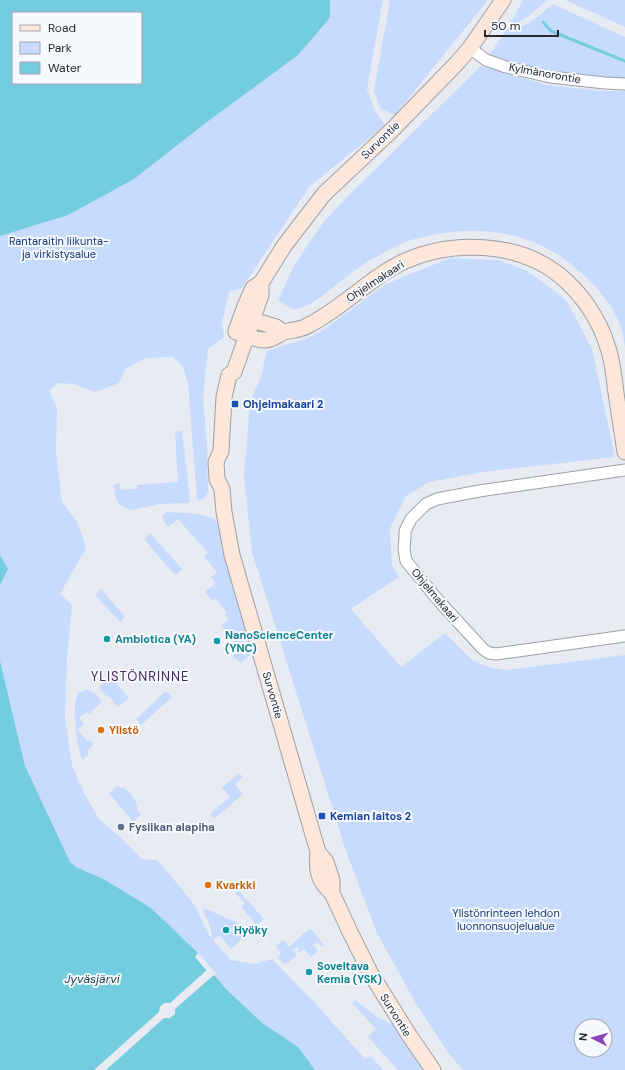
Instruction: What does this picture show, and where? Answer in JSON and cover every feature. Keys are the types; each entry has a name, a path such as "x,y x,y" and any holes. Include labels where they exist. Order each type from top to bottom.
{"main road":[{"name":"Survontie","path":"433,1070 371,974 332,893 324,886 320,877 317,868 318,852 232,555 224,512 222,489 217,480 216,462 221,451 224,397 229,375 234,372 241,334 247,318 261,295 261,283 284,246 324,194 392,130 457,63 470,48 503,0"},
{"name":"Ohjelmakaari","path":"241,334 266,340 272,339 283,332 308,326 386,272 405,261 422,254 446,248 471,247 504,250 530,258 557,273 568,283 587,306 601,329 613,367 625,452"},
{"path":"247,318 276,327 283,332"}],"street":[{"name":"Kylmänorontie","path":"470,48 486,60 506,67 550,77 625,84"},
{"name":"Ohjelmakaari","path":"625,470 479,491 437,499 426,504 411,519 405,531 404,549 406,561 438,600 483,649 489,653 496,654 625,636"}],"green space":[{"name":"Rantaraitin liikunta- ja virkistysalue","path":"274,0 383,0 367,89 375,111 385,125 309,187 242,288 229,292 222,323 224,337 208,349 203,398 207,442 208,492 204,499 197,500 188,384 183,366 172,357 146,358 125,369 119,383 95,392 74,384 58,383 49,391 57,408 56,451 62,502 78,523 86,548 60,594 72,605 67,658 65,716 72,765 82,789 98,818 142,859 157,860 195,906 212,939 210,926 203,910 204,908 242,925 251,931 231,949 219,935 213,940 231,960 255,964 272,959 314,1002 365,1059 371,1056 383,1070 296,1070 252,1031 227,990 215,976 216,973 181,937 78,899 0,766 0,189"},
{"path":"390,0 488,0 395,115 381,109 374,91"},
{"path":"523,0 547,0 527,17 513,24 511,22"},
{"path":"565,0 625,0 625,27"},
{"path":"553,4 625,37 625,80 573,75 539,69 490,54 506,30 526,25"},
{"path":"481,66 547,85 602,91 625,91 625,347 619,322 613,311 599,291 582,273 556,254 540,245 522,238 485,231 447,232 405,242 367,262 306,306 294,310 278,300 295,264 322,224 346,198"},
{"name":"Ylistönrinteen lehdon luonnonsuojelualue","path":"450,258 497,260 526,270 566,300 592,349 615,457 489,471 429,482 405,497 390,529 392,565 399,577 351,609 401,667 445,633 473,661 488,667 506,670 625,655 625,1070 463,1070 449,1054 415,1002 377,933 347,854 252,552 244,476 250,402 261,376 267,351 308,338 323,330 386,284"},
{"path":"182,431 190,499 189,503 159,504 133,510 119,504 116,500 115,484 120,483 121,490 137,489 137,485 178,482 175,432"},
{"path":"164,513 192,513 210,517 215,520 221,528 255,650 241,663 233,656 241,649 221,626 228,619 225,615 227,613 215,598 212,600 205,592 216,583 212,578 209,579 217,572 204,557 208,553 178,519 168,527 162,517"},
{"path":"150,533 182,569 175,575 144,539"},
{"path":"101,589 125,617 120,622 95,595"},
{"path":"109,679 112,679 129,698 118,707 109,696 107,697 100,689 100,686"},
{"path":"88,689 95,693 102,702 89,714 87,712 79,718 84,724 77,730 88,742 90,740 94,744 87,751 89,754 82,761 78,745 75,709 78,693"},
{"path":"166,691 172,697 141,725 136,719"},
{"path":"239,773 243,777 235,784 243,794 214,819 210,814 230,797 222,788"},
{"path":"118,785 122,789 124,787 135,800 137,810 141,815 134,821 109,793"},
{"path":"238,890 264,919 257,925 241,907 245,903 235,893"},
{"path":"310,928 324,945 322,947 317,942 313,945 318,951 311,957 304,949 299,953 299,948 297,947 293,950 297,955 285,965 278,958 281,952 276,946 283,940 289,947"},
{"path":"355,1000 377,1017 395,1025 426,1070 398,1070 368,1037 376,1029 352,1003"}],"water":[{"path":"0,0 330,0 330,17 298,55 207,122 134,179 68,215 0,236"},
{"path":"0,555 8,569 0,585"},
{"name":"Jyväsjärvi","path":"0,661 25,766 70,862 76,867 105,880 151,908 198,953 195,957 206,970 215,976 227,990 262,1023 298,1047 315,1070 0,1070"}],"pier":[{"path":"208,969 215,974 175,1009 175,1014 170,1018 164,1018 106,1070 94,1070 159,1012 160,1007 164,1003 170,1003"}],"waterway":[{"path":"543,22 551,31 625,61"}],"place":[{"name":"Ohjelmakaari 2","path":"235,404"},
{"name":"Ambiotica (YA)","path":"107,639"},
{"name":"NanoScienceCenter (YNC)","path":"217,641"},
{"name":"Ylistö","path":"101,730"},
{"name":"Kemian laitos 2","path":"322,816"},
{"name":"Fysiikan alapiha","path":"121,827"},
{"name":"Kvarkki","path":"208,885"},
{"name":"Hyöky","path":"226,930"},
{"name":"Soveltava Kemia (YSK)","path":"309,972"}],"district":[{"name":"YLISTÖNRINNE","path":"140,676"}]}
